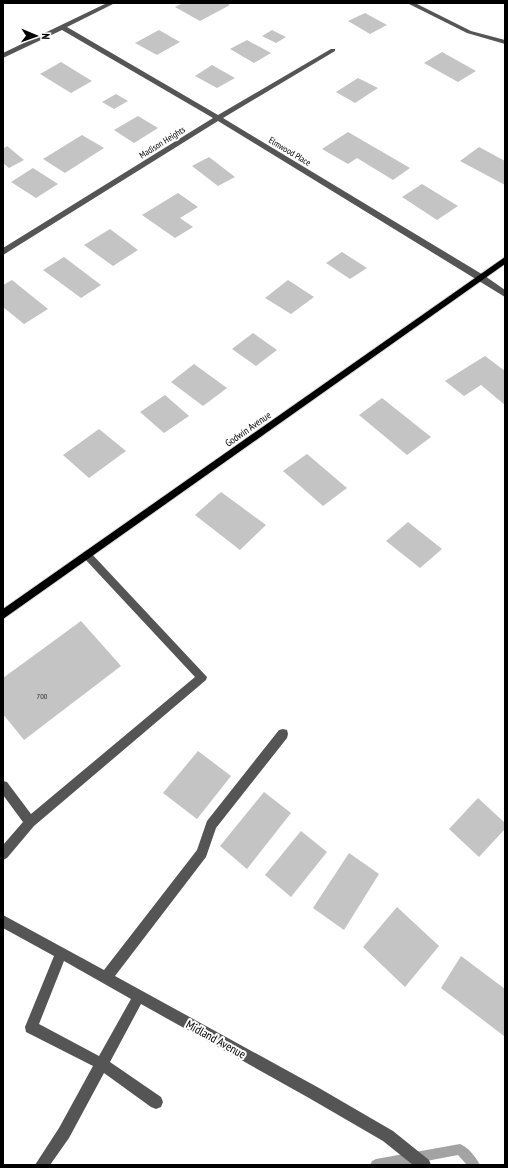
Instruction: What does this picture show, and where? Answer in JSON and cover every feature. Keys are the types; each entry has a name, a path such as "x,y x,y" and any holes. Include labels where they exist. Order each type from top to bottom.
{"main road":[{"name":"Godwin Avenue","path":"3,615 482,278 505,260"}],"street":[{"path":"3,56 112,3"},
{"path":"410,3 469,32 505,42"},
{"name":"Elmwood Place","path":"63,28 218,118 482,278 505,294"},
{"name":"Madison Heights","path":"3,252 218,118 332,50"},
{"path":"3,854 30,822 202,677 87,555"},
{"path":"106,978 202,853 212,825 283,734"},
{"path":"3,786 30,822"},
{"name":"Midland Avenue","path":"3,921 314,1093 381,1132 424,1165"},
{"path":"61,953 31,1027 102,1064 156,1102"},
{"path":"42,1165 64,1133 139,996"}],"building":[{"path":"183,3 226,3 230,5 200,21 175,7"},
{"path":"365,13 387,25 370,34 348,21"},
{"path":"159,30 180,42 157,55 135,43"},
{"path":"272,30 286,37 276,43 262,36"},
{"path":"247,40 271,53 254,63 230,49"},
{"path":"442,52 476,71 458,82 424,63"},
{"path":"61,62 92,81 71,93 40,74"},
{"path":"212,65 235,78 217,88 195,76"},
{"path":"358,78 378,88 355,103 336,92"},
{"path":"116,94 128,101 114,109 102,102"},
{"path":"138,116 158,128 134,143 114,130"},
{"path":"348,132 410,168 393,180 357,158 348,164 322,149"},
{"path":"82,135 104,148 65,173 43,159"},
{"path":"7,146 24,160 9,168 3,163 3,149"},
{"path":"479,147 505,161 505,185 460,161"},
{"path":"209,157 235,177 218,186 192,166"},
{"path":"33,168 58,184 36,198 11,182"},
{"path":"422,184 458,206 437,220 402,197"},
{"path":"178,193 198,207 180,218 193,227 175,238 142,215"},
{"path":"110,229 138,250 113,266 84,245"},
{"path":"342,252 367,268 350,279 326,263"},
{"path":"64,257 101,285 81,298 43,270"},
{"path":"12,280 48,309 24,324 3,307 3,285"},
{"path":"288,280 314,297 291,314 265,298"},
{"path":"253,333 277,350 256,366 232,349"},
{"path":"485,356 505,371 505,405 481,385 464,396 445,381"},
{"path":"194,364 227,388 203,406 171,382"},
{"path":"165,395 189,416 164,433 140,412"},
{"path":"382,398 431,437 407,455 359,415"},
{"path":"99,429 126,451 89,478 63,455"},
{"path":"307,454 347,488 323,506 283,471"},
{"path":"221,492 266,525 240,550 195,515"},
{"path":"408,522 442,549 420,568 386,541"},
{"path":"81,621 121,666 24,740 3,714 3,678"},
{"path":"198,751 231,776 197,819 163,793"},
{"path":"264,792 291,813 247,869 220,846"},
{"path":"478,798 505,823 505,829 479,857 449,829"},
{"path":"301,831 327,852 291,897 265,875"},
{"path":"349,853 379,874 344,930 313,908"},
{"path":"397,907 439,946 405,987 363,947"},
{"path":"461,956 505,989 504,1036 441,988"}],"waterway":[{"path":"376,1165 460,1149 474,1165"}]}
